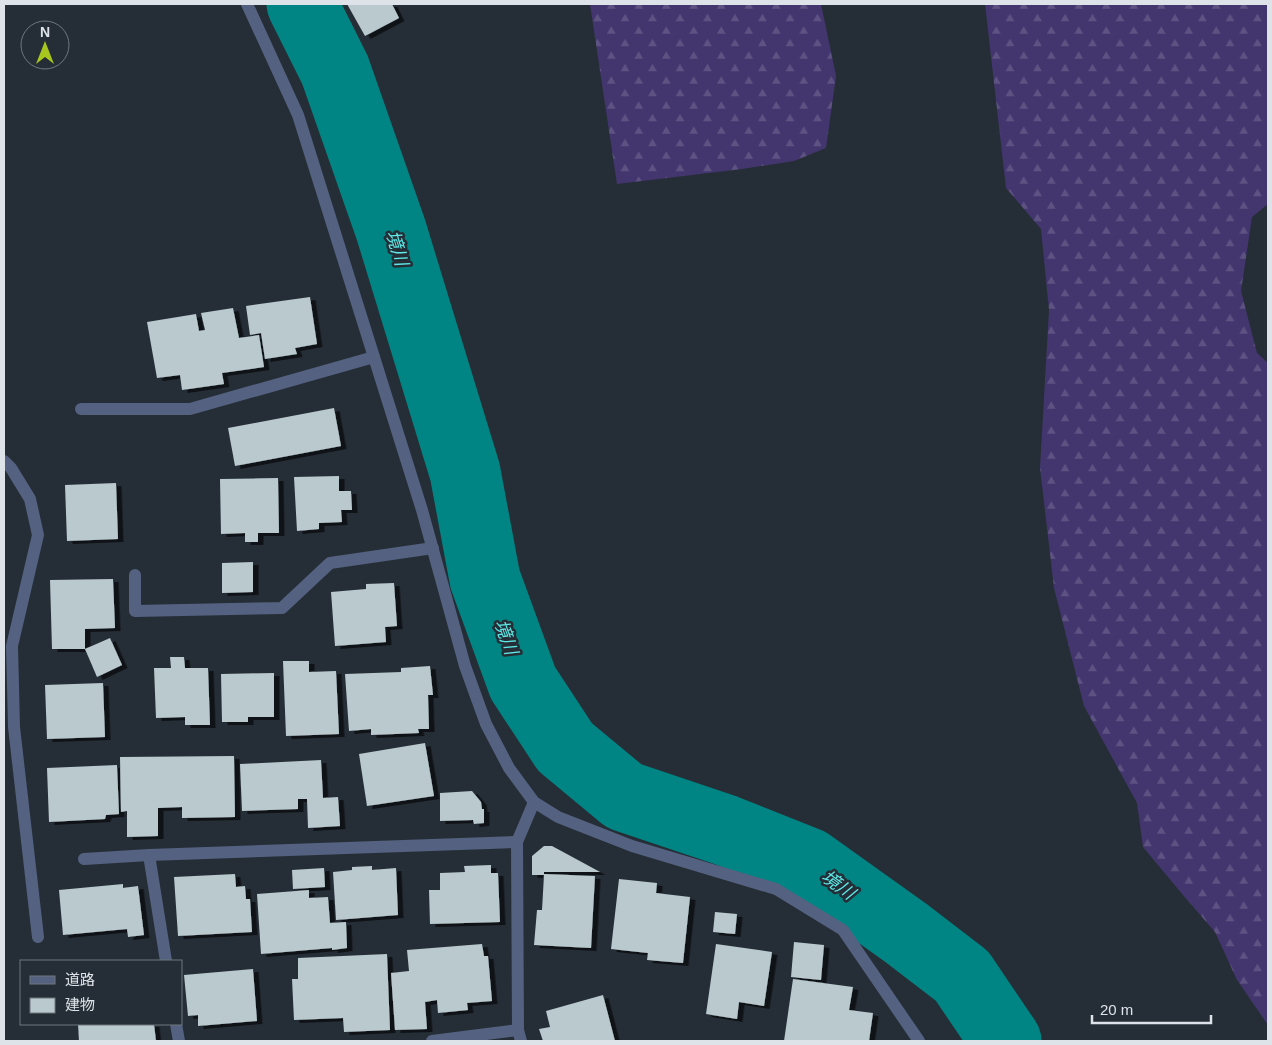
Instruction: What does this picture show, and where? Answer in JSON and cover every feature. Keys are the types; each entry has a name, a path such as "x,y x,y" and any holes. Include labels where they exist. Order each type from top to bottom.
{"street":[{"path":"247,4 298,115 419,501 465,666 486,724 509,768 534,802 558,817 632,846 776,890 843,930 919,1041"},
{"path":"81,409 190,409 374,357"},
{"path":"4,461 11,468 30,498 38,535 12,646 14,727 38,937"},
{"path":"135,575 135,611 282,608 330,564 433,548"},
{"path":"432,1041 519,1036 517,842 534,802"},
{"path":"84,859 517,842"},
{"path":"150,855 166,960"},
{"path":"176,1025 179,1041"}],"green space":[{"path":"590,4 821,4 836,76 826,148 794,161 617,184"},
{"path":"985,4 1268,4 1268,204 1252,217 1241,291 1257,353 1268,363 1268,1025 1237,980 1215,932 1143,847 1137,803 1084,706 1054,588 1040,468 1049,310 1041,229 1006,188"}],"building":[{"path":"347,4 392,4 399,18 365,36"},
{"path":"310,297 317,344 295,348 297,354 265,359 261,333 250,335 246,306"},
{"path":"233,308 239,338 259,335 264,367 222,373 224,384 182,390 180,375 157,378 147,322 196,314 199,331 205,330 201,313"},
{"path":"334,408 341,446 235,466 228,428"},
{"path":"339,476 339,491 351,491 352,510 341,510 342,522 319,523 319,529 297,531 294,477"},
{"path":"278,478 279,533 258,533 258,542 245,542 245,533 221,534 220,479"},
{"path":"116,483 118,539 67,541 65,485"},
{"path":"253,562 253,592 222,593 222,563"},
{"path":"113,579 115,628 85,629 85,649 52,649 50,580"},
{"path":"394,583 397,626 385,627 386,642 335,646 331,592 366,589 366,584"},
{"path":"110,638 122,665 97,677 85,649"},
{"path":"170,657 184,657 185,668 208,668 210,725 185,725 185,717 156,718 154,668 171,668"},
{"path":"283,661 309,661 309,672 336,671 339,734 286,736"},
{"path":"430,666 433,695 428,695 429,729 418,729 419,733 371,735 371,729 349,731 345,674 401,672 401,668"},
{"path":"274,673 274,717 248,717 248,722 222,722 221,674"},
{"path":"103,683 105,737 47,739 45,685"},
{"path":"425,743 434,796 367,806 359,754"},
{"path":"234,756 235,817 182,818 182,807 158,808 158,836 127,837 127,811 121,812 120,757"},
{"path":"321,760 323,798 338,797 340,826 308,828 307,799 298,799 298,809 242,811 240,764"},
{"path":"117,765 119,814 106,815 105,819 49,822 47,768"},
{"path":"472,791 481,802 482,809 484,809 484,823 474,824 473,820 440,821 440,793"},
{"path":"544,846 552,846 600,872 544,872 544,874 595,876 591,948 534,945 537,910 542,910 544,875 532,875 532,856"},
{"path":"491,865 491,873 498,873 500,922 430,924 429,890 440,890 440,873 465,872 464,866"},
{"path":"372,866 372,870 396,868 398,915 336,920 333,872 352,870 352,867"},
{"path":"324,868 325,887 293,889 292,870"},
{"path":"235,874 236,887 245,886 246,899 250,899 252,932 178,936 174,877"},
{"path":"619,879 657,883 656,893 690,897 683,963 647,960 648,953 611,949"},
{"path":"123,884 123,888 138,886 144,935 128,937 127,929 63,935 59,890"},
{"path":"309,890 309,898 328,897 330,923 346,922 347,948 261,954 257,894"},
{"path":"715,912 737,914 735,934 713,932"},
{"path":"794,942 824,945 821,980 791,977"},
{"path":"482,944 484,956 488,956 492,1001 467,1003 468,1010 438,1013 437,1000 425,1002 427,1029 395,1030 391,973 409,971 407,950"},
{"path":"716,944 772,952 764,1006 739,1002 737,1019 706,1014"},
{"path":"387,954 390,1030 344,1032 343,1018 294,1020 292,979 298,979 298,958"},
{"path":"253,969 257,1021 198,1026 198,1015 188,1016 184,975"},
{"path":"793,979 853,987 849,1010 873,1013 869,1041 784,1041"},
{"path":"603,995 615,1041 543,1041 539,1029 550,1027 546,1011"},
{"path":"78,1025 154,1025 156,1041 79,1041"}],"waterway":[{"name":"境川","path":"302,4 335,70 391,230 465,472 485,579 523,683 565,747 624,796 725,830 808,863 906,933 962,976 1006,1041"}]}
